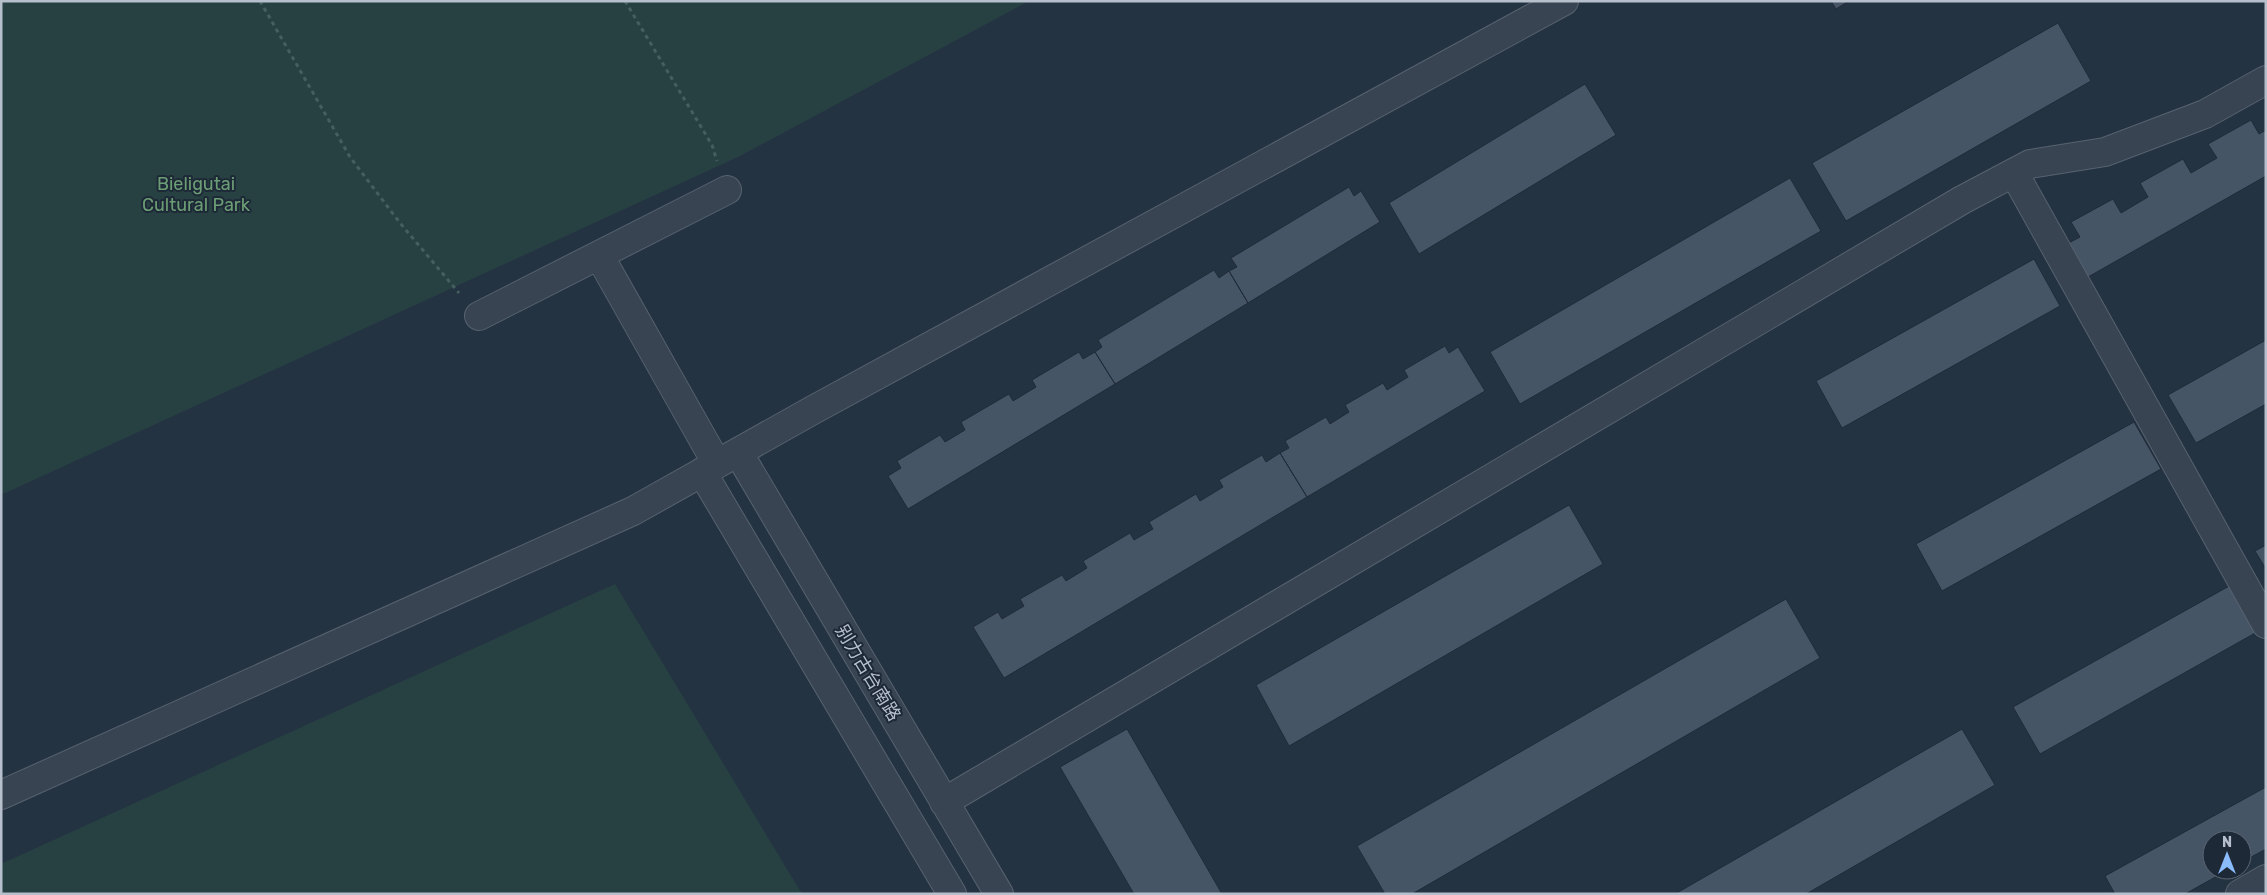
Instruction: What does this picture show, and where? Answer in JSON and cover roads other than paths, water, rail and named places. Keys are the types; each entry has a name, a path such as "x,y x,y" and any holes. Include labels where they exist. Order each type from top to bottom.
{"street":[{"path":"1,794 633,511 1564,1"},
{"path":"944,802 1962,200 2030,164 2105,152 2205,114 2266,80"},
{"path":"2014,173 2266,624"},
{"path":"479,316 605,266 727,190"},
{"path":"605,266 698,430 719,463 952,894"},
{"name":"别力古台南路","path":"719,463 944,802 999,894"},
{"path":"2240,894 2266,879"}],"park label":[{"name":"Bieligutai Cultural Park","path":"196,194"}]}
